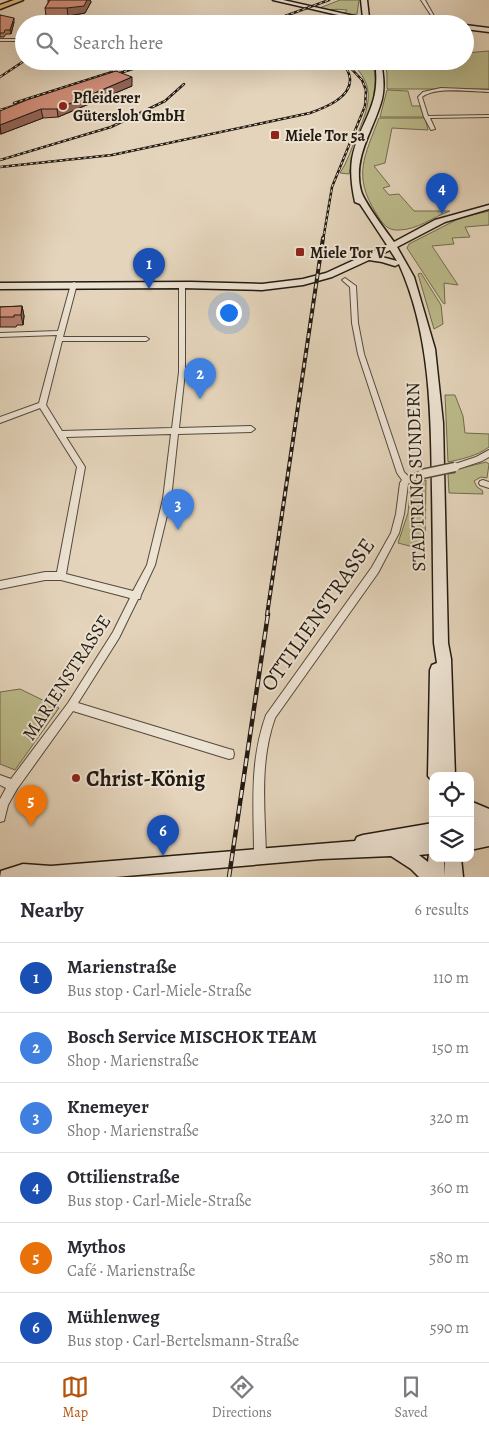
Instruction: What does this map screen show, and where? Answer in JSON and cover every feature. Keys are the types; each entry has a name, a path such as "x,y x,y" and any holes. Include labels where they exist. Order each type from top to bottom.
{"main road":[{"path":"0,7 16,0"},
{"path":"0,7 20,0"},
{"path":"276,0 337,15"},
{"path":"363,0 364,15"},
{"path":"474,28 489,30"},
{"path":"380,70 382,82 377,108 358,154 356,164 358,194 366,217 388,246"},
{"path":"358,194 382,230 388,246"},
{"path":"0,286 74,284 228,287 285,286 321,277 361,261 411,234 443,220 489,208"},
{"path":"321,277 443,220"},
{"path":"382,230 394,234 411,234"},
{"name":"STADTRING SUNDERN","path":"388,246 420,310"},
{"name":"STADTRING SUNDERN","path":"388,246 410,277 430,349 437,423 441,643 444,659 447,772"},
{"path":"361,261 378,258 395,263"},
{"name":"STADTRING SUNDERN","path":"436,772 437,658 441,643"},
{"path":"474,811 489,817"},
{"path":"474,825 489,822"},
{"path":"320,851 429,832"},
{"path":"474,841 489,838"},
{"path":"7,877 37,872 48,875 320,851 429,846"},
{"path":"393,848 417,863 431,877"},
{"path":"436,862 437,877"},
{"path":"453,862 454,877"}],"street":[{"path":"422,0 432,15"},
{"path":"0,40 15,40"},
{"path":"433,129 426,117 420,97 423,93 434,90 489,91"},
{"path":"426,117 489,116"},
{"path":"346,280 353,286 355,324 360,354 401,473 407,480 422,474 455,467 489,454"},
{"path":"61,576 81,467 42,405 74,284"},
{"name":"MARIENSTRASSE","path":"0,817 3,804 13,785 71,706 116,635 137,596 157,548 168,499 176,430 183,355 183,286"},
{"path":"0,336 146,339"},
{"path":"0,420 42,405"},
{"path":"62,434 251,429"},
{"name":"OTTILIENSTRASSE","path":"260,856 258,767 266,725 275,707 328,637 374,570 395,533 400,514 404,483 407,480"},
{"path":"0,585 45,576 61,576 137,596"},
{"path":"71,706 229,754"},
{"path":"0,780 13,785"}],"shaded area":[{"path":"340,0 359,0 357,14 330,12 345,13 347,10 343,9 317,9"},
{"path":"489,51 489,89 387,89 386,70 474,70 474,52"},
{"path":"374,70 376,88 370,113 351,163 349,174 340,173 347,160 367,107 368,89 358,71"},
{"path":"387,90 408,91 412,106 420,106 424,117 380,117"},
{"path":"379,118 425,118 428,130 392,128 385,163 374,166 390,186 383,188 389,195 399,194 414,211 450,211 419,226 406,229 391,229 380,220 369,200 364,187 363,176 363,166 369,144"},
{"path":"489,211 489,225 465,227 470,237 452,238 454,244 432,246 458,285 444,283 445,304 407,248 409,244 460,218"},
{"path":"421,273 441,305 443,324 434,329 418,274"},
{"path":"445,395 455,395 463,416 465,433 489,434 489,447 474,455 448,462"},
{"path":"486,462 489,464 487,478 481,477 474,481 483,494 449,493 448,474 455,473 454,470"},
{"path":"426,480 425,550 398,543 408,513 411,483"},
{"path":"20,689 59,708 15,770 0,764 0,692"}],"building":[{"path":"50,0 87,0 84,6 45,8"},
{"path":"0,15 14,18 10,30 5,30 4,33 0,33"},
{"path":"116,71 132,77 57,109 41,109 0,125 0,111 27,100"},
{"path":"22,306 21,315 0,317 0,307"}],"railway":[{"path":"288,15 329,0"},
{"path":"0,77 15,67"},
{"path":"107,77 129,70"},
{"path":"0,167 112,155 310,113 336,101 346,92 350,79 347,70"},
{"path":"323,240 332,187 365,106 366,90 362,80 353,70"},
{"path":"14,103 112,72"},
{"path":"0,160 111,127 165,101 184,84"},
{"path":"0,110 23,103"},
{"path":"267,615 323,238"},
{"path":"229,877 268,614"}],"place":[{"name":"Pfleiderer Gütersloh GmbH","path":"63,106"},
{"name":"Miele Tor 5a","path":"275,135"},
{"name":"Ottilienstraße","path":"442,214"},
{"name":"Miele Tor V","path":"300,252"},
{"name":"Marienstraße","path":"149,289"},
{"name":"Bosch Service MISCHOK TEAM","path":"200,399"},
{"name":"Knemeyer","path":"178,530"},
{"name":"Christ-König","path":"76,778"},
{"name":"Mythos","path":"31,826"},
{"name":"Mühlenweg","path":"163,856"}]}
